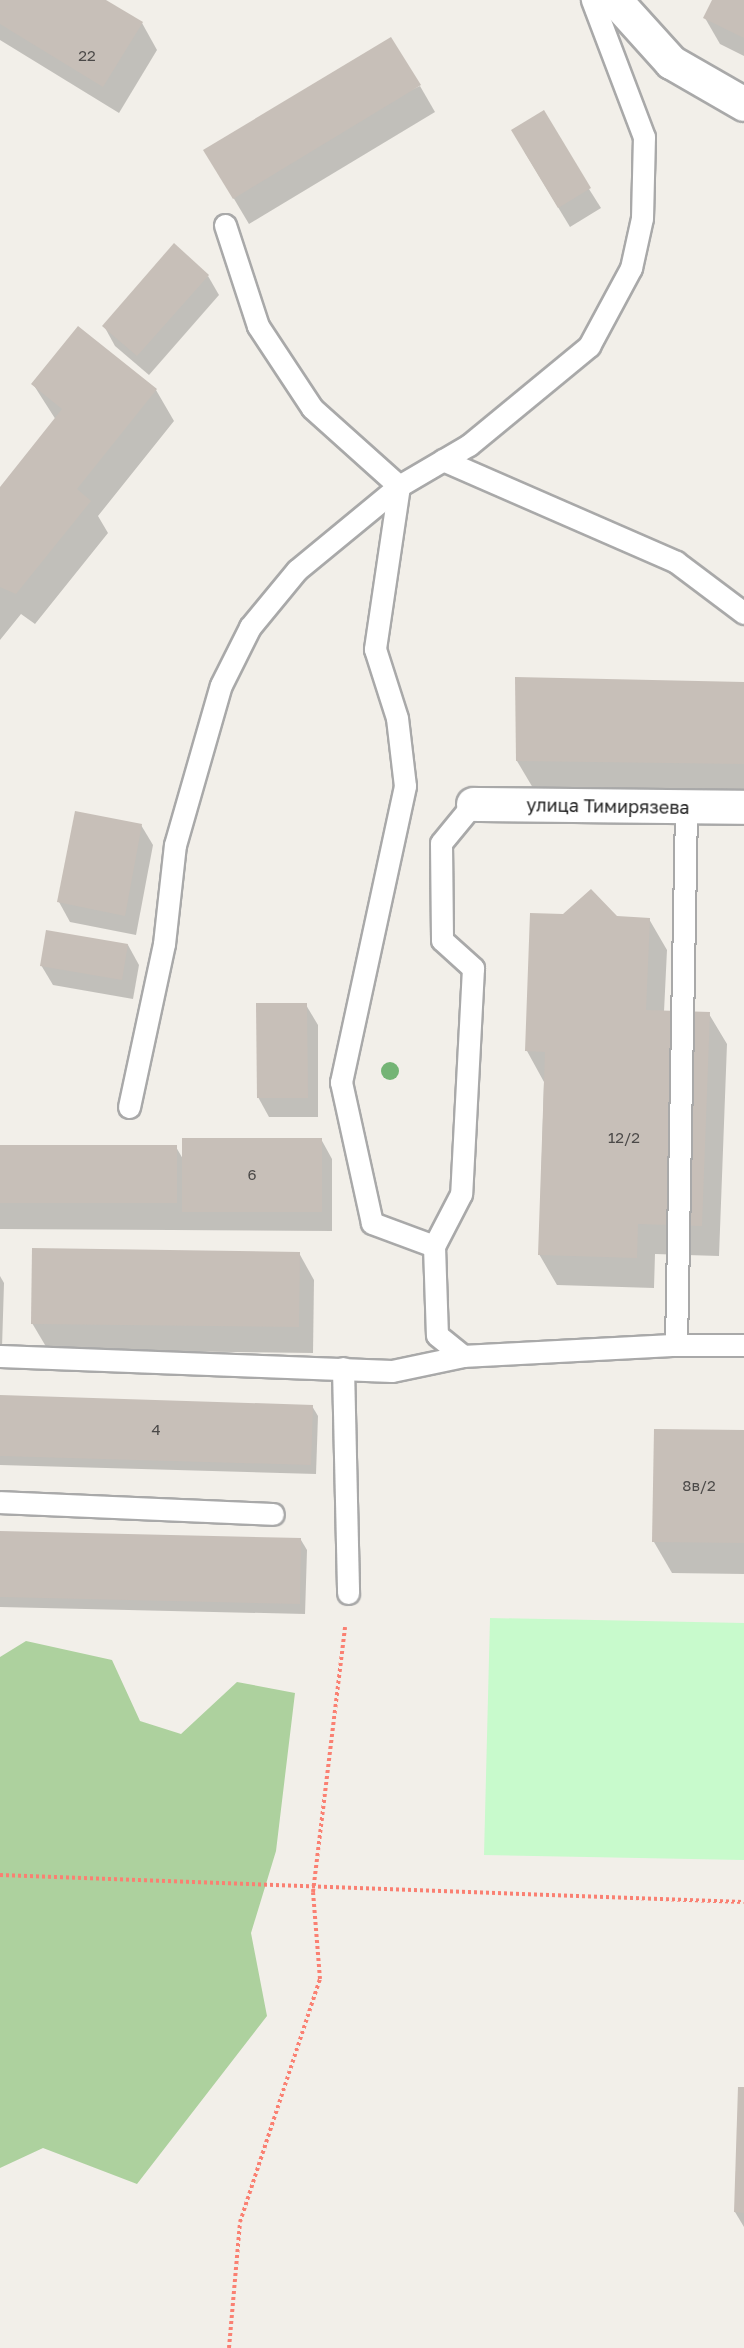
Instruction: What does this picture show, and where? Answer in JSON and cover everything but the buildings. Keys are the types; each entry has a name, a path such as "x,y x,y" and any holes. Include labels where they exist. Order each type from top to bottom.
{"street":[{"path":"615,0 671,62 744,104"},
{"name":"улица Тимирязева","path":"473,804 744,807"}],"lane":[{"path":"129,1107 164,944 176,845 221,685 250,627 297,570 399,486 469,445 589,346 631,268 642,218 645,137 592,0"},
{"path":"225,225 258,326 312,408 399,486"},
{"path":"442,460 676,562 744,613"},
{"path":"399,486 375,649 397,718 405,786 341,1082 372,1223 434,1246"},
{"path":"463,1356 437,1335 434,1246 461,1194 473,968 442,940 441,843 473,804"},
{"path":"676,1345 686,808"},
{"path":"0,1356 343,1368 424,1368 463,1356 676,1345 744,1345"},
{"path":"343,1368 348,1593"},
{"path":"0,1503 273,1514"}],"path":[{"path":"229,2348 240,2222 320,1979 314,1887 348,1593"},
{"path":"0,1875 744,1902"}],"green space":[{"path":"490,1618 744,1623 744,1860 484,1855"},
{"path":"26,1641 112,1660 140,1721 181,1734 237,1682 295,1693 276,1851 251,1933 267,2016 137,2184 43,2148 0,2168 0,1657"}]}
